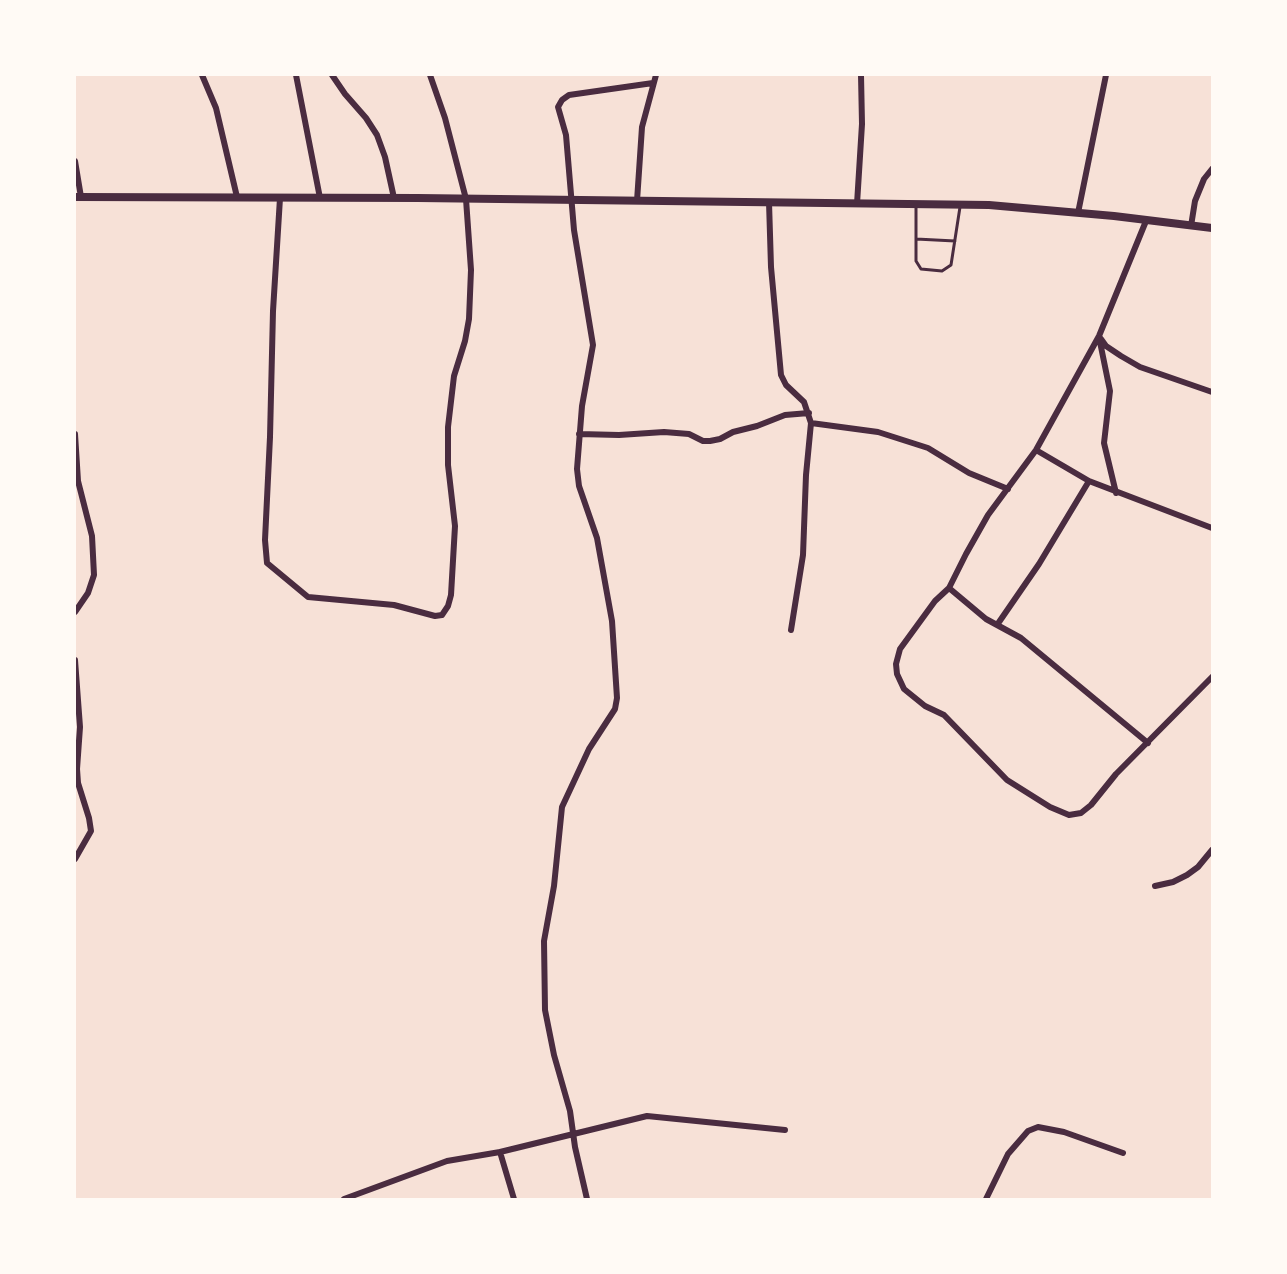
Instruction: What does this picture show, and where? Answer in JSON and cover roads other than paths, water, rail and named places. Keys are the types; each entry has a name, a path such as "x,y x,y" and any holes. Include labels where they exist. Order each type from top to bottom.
{"street":[{"path":"202,75 218,117 237,197"},
{"path":"296,75 320,198"},
{"path":"332,75 366,118 376,135 385,157 394,198"},
{"path":"280,198 273,311 265,540 267,563 308,597 393,605 435,616 442,615 451,596 454,526 448,465 448,427 454,376 465,341 471,297 466,199 445,118 430,75"},
{"path":"637,201 642,128 656,75"},
{"path":"857,204 862,124 861,75"},
{"path":"1097,75 1104,83"},
{"path":"1078,213 1106,75"},
{"path":"587,1199 584,1193 570,1111 554,1055 545,1010 544,941 554,886 562,807 590,749 615,709 617,698 612,621 597,538 579,486 577,469 582,406 593,345 570,200 566,135 558,107 569,95 653,83"},
{"path":"75,161 78,197 989,205 1212,228"},
{"path":"1191,226 1195,201 1204,179 1212,169"},
{"path":"769,202 771,267 781,375 786,385 804,402 812,423 806,475 803,555 791,630"},
{"path":"1146,221 1099,336 1036,450 988,515 949,588 935,602 900,648 896,664 897,674 904,689 925,706 944,715 1007,780 1050,807 1069,815 1081,813 1091,805 1116,774 1212,677"},
{"path":"1099,336 1106,346 1140,367 1212,392"},
{"path":"1099,336 1110,391 1104,443 1116,493"},
{"path":"579,434 619,435 664,432 689,434 703,441 710,441 785,415 809,413"},
{"path":"812,423 878,432 928,448 969,473 1008,489"},
{"path":"75,434 78,481 92,536 94,574 88,593 75,612"},
{"path":"1036,450 1089,482 1212,528"},
{"path":"997,625 1039,564 1089,482"},
{"path":"949,588 997,625 1021,638 1148,743"},
{"path":"75,660 78,783 91,831 75,859"},
{"path":"1155,886 1173,882 1187,875 1198,867 1212,850"},
{"path":"344,1199 447,1161 500,1152 646,1116 785,1130"},
{"path":"986,1199 1013,1148 1028,1131 1038,1127 1064,1132 1122,1153"},
{"path":"500,1152 514,1199"},
{"path":"362,1191 365,1199"}],"lane":[{"path":"916,204 916,261 921,269 942,271 951,264 961,205"},
{"path":"916,239 955,241"}]}
